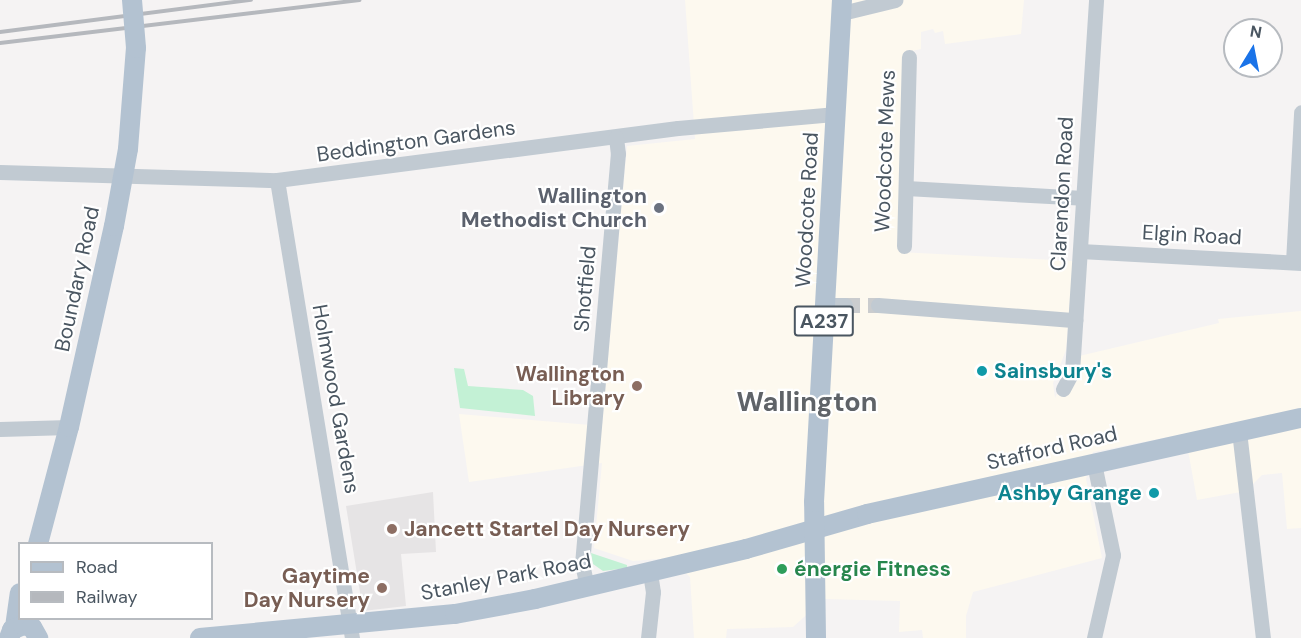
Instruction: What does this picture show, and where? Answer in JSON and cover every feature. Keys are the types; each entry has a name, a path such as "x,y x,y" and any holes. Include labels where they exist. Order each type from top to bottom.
{"main road":[{"name":"Boundary Road","path":"38,542 69,427 124,173 135,90 136,48 132,0"},
{"name":"Woodcote Road","path":"816,638 815,527 842,7"},
{"name":"Stafford Road","path":"815,527 1301,418"},
{"name":"Stanley Park Road","path":"200,638 351,631 455,614 650,572 815,527"}],"street":[{"path":"842,7 896,0"},
{"name":"Clarendon Road","path":"1063,388 1072,372 1096,0"},
{"name":"Woodcote Mews","path":"904,246 909,57"},
{"path":"1297,263 1301,111"},
{"name":"Beddington Gardens","path":"0,172 124,173 278,180 616,137 836,114"},
{"name":"Shotfield","path":"587,587 583,552 618,154 616,137"},
{"name":"Holmwood Gardens","path":"278,180 351,631"},
{"path":"906,188 1083,198"},
{"name":"Elgin Road","path":"1080,251 1297,263"},
{"path":"878,304 1075,320"},
{"path":"825,305 845,305"},
{"path":"0,429 69,427"},
{"path":"1239,431 1263,638"},
{"path":"1094,463 1113,555 1094,638"},
{"path":"648,638 653,592 650,572"}],"shaded area":[{"path":"685,0 1024,0 1021,34 945,44 943,31 935,33 933,29 921,32 921,49 903,53 899,252 1073,261 1066,350 1053,383 1055,398 1075,357 1219,323 1218,319 1301,311 1301,528 1287,529 1282,473 1262,475 1246,491 1197,500 1185,434 1178,435 1093,452 1086,479 1102,558 973,592 966,616 966,638 923,638 922,630 899,632 900,601 824,599 793,627 727,629 726,638 694,638 690,577 670,558 633,561 594,548 602,463 469,482 459,414 602,426 627,146 695,139"},
{"name":"Jancett Startel Day Nursery","path":"433,492 436,552 401,554 406,606 363,611 346,506"}],"green space":[{"path":"454,368 464,369 468,386 523,390 533,396 535,416 460,408"},
{"path":"591,553 627,565 627,568 603,571 593,564"}],"tunnel":[{"path":"845,305 878,305"}],"railway":[{"path":"0,32 251,0"},
{"path":"0,43 359,0"}],"place":[{"name":"Wallington Methodist Church","path":"659,208"},
{"name":"Sainsbury's","path":"982,371"},
{"name":"Wallington Library","path":"637,386"},
{"name":"Ashby Grange","path":"1154,493"},
{"name":"Jancett Startel Day Nursery","path":"392,529"},
{"name":"énergie Fitness","path":"782,569"},
{"name":"Gaytime Day Nursery","path":"382,588"}],"district":[{"name":"Wallington","path":"807,402"}]}
